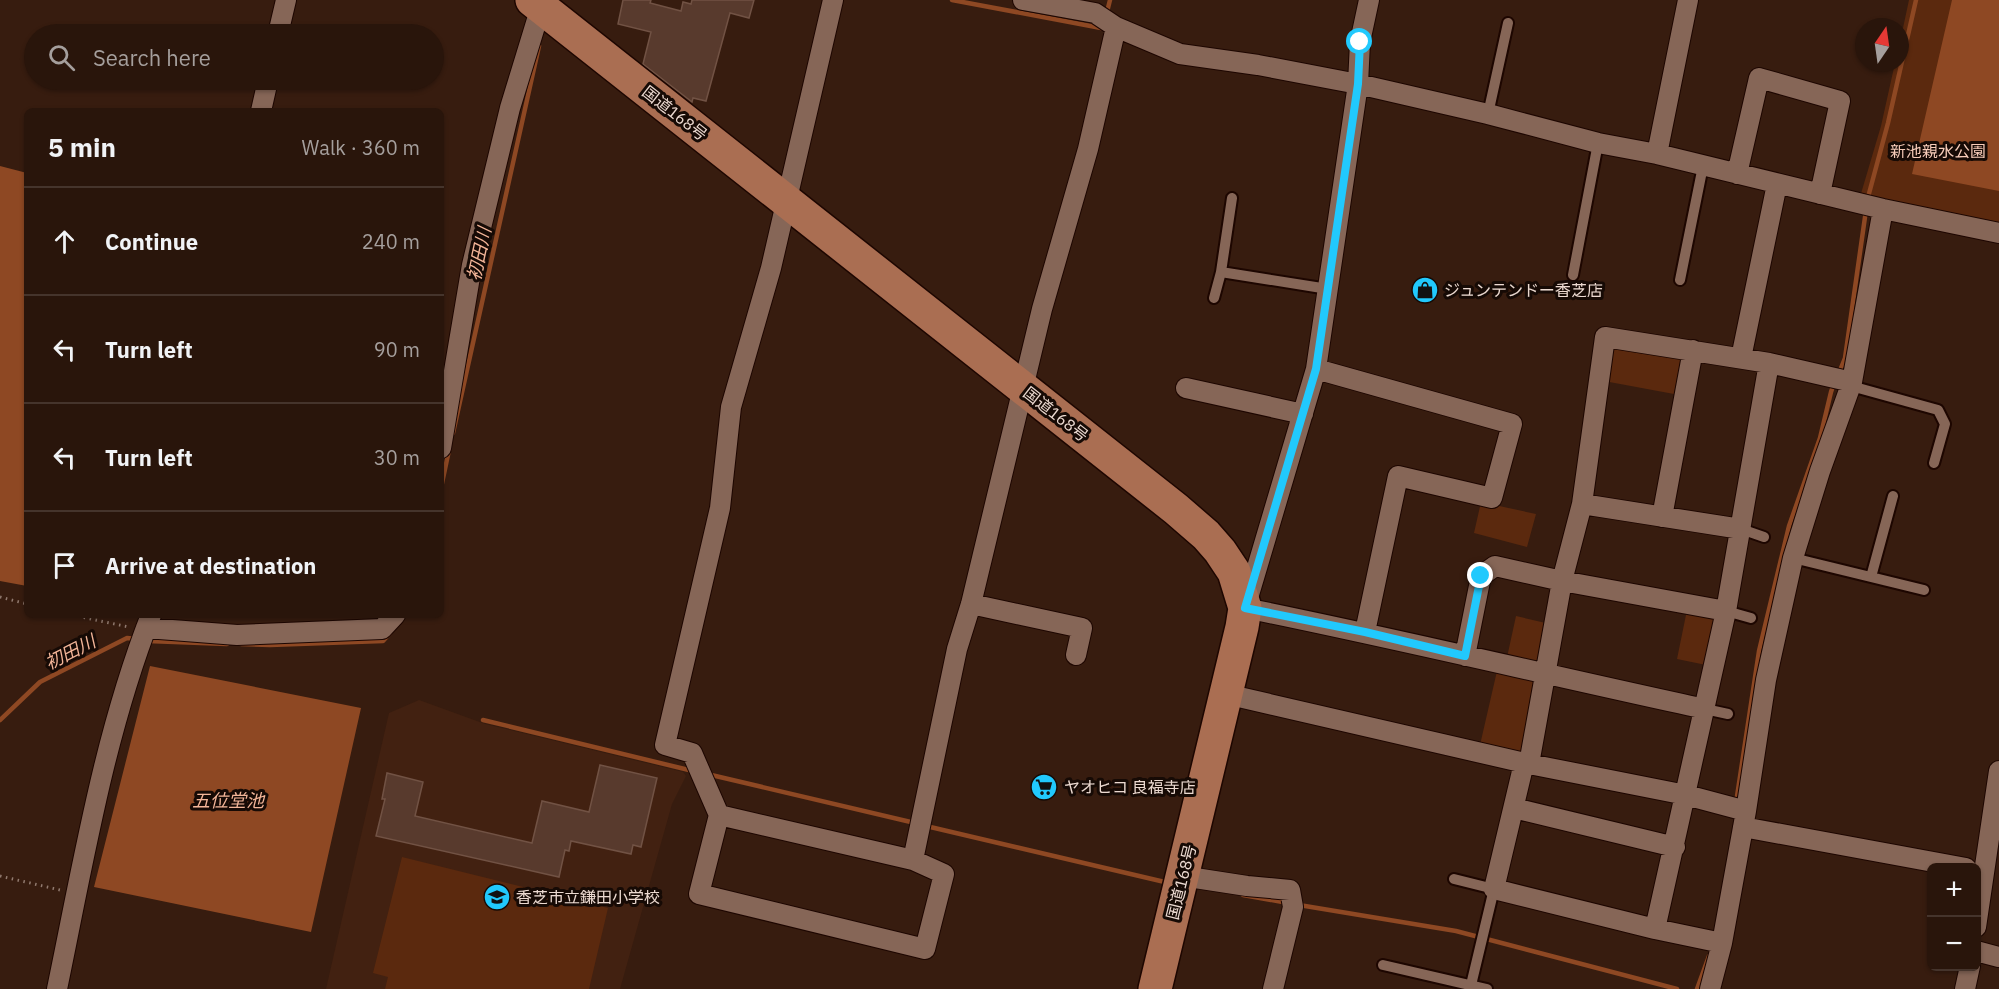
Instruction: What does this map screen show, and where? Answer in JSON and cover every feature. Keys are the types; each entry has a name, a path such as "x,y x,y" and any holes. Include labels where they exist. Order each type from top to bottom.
{"highway":[{"name":"国道168号","path":"539,2 1176,509 1206,535 1234,572 1245,608 1227,694 1155,989"}],"street":[{"path":"280,24 286,0"},
{"path":"719,815 913,860 944,874 925,949 699,894 719,815 692,753 665,745 720,508 731,407 771,268 833,0"},
{"path":"1023,0 1095,13 1116,27 1180,54 1258,65 1358,84 1488,114 1598,143 1657,154 1883,209 1999,233"},
{"path":"1369,0 1360,42 1358,84 1316,369 1245,608 1365,632 1545,675 1704,709"},
{"path":"1657,154 1688,0"},
{"path":"444,430 472,265 510,108 539,2"},
{"path":"913,860 957,649 971,604 1042,309 1088,149 1116,27"},
{"path":"1737,174 1759,78 1840,101 1820,194"},
{"path":"262,108 266,90"},
{"path":"1741,358 1777,184"},
{"path":"1710,989 1722,942 1766,680 1793,558 1820,471 1852,384 1883,209"},
{"path":"1722,942 1655,929 1494,889 1527,764 1562,581 1582,504 1605,337 1769,363 1852,384"},
{"path":"1662,517 1693,350"},
{"path":"1655,929 1726,611 1769,363"},
{"path":"1316,369 1512,424 1492,498 1398,476 1365,632"},
{"path":"1186,388 1303,414"},
{"path":"1582,504 1741,529"},
{"path":"1465,656 1481,576 1495,566 1562,581 1726,611"},
{"path":"971,604 1082,628 1076,655"},
{"path":"57,989 92,820 145,630 237,635 382,629 392,618"},
{"path":"1227,694 1527,764 1686,795 1744,819 1948,863"},
{"path":"1977,863 1999,771"},
{"path":"1514,808 1675,847"},
{"path":"1182,876 1290,890 1292,902 1273,989"},
{"path":"1981,952 1999,957"},
{"path":"1965,989 1969,971"}],"lane":[{"path":"1488,114 1508,23"},
{"path":"1573,275 1598,143"},
{"path":"1680,280 1703,166"},
{"path":"1214,298 1221,272 1232,198"},
{"path":"1221,272 1328,289"},
{"path":"1852,384 1938,410 1945,424 1934,463"},
{"path":"1872,577 1893,496"},
{"path":"1741,529 1764,537"},
{"path":"1793,558 1924,590"},
{"path":"1726,611 1751,618"},
{"path":"1704,709 1728,714"},
{"path":"1454,879 1494,889 1470,985"},
{"path":"1383,965 1487,989"}],"path":[{"path":"0,597 24,603"},
{"path":"85,618 145,630"},
{"path":"0,876 76,894"}],"shaded area":[{"name":"香芝市立鎌田小学校","path":"419,700 485,724 683,772 686,776 672,804 620,989 326,989 389,713"}],"green space":[{"name":"新池親水公園","path":"1909,0 1999,0 1999,226 1860,197 1881,126 1893,72 1909,72 1909,18 1905,18"},
{"path":"1608,341 1682,352 1674,394 1604,381"},
{"path":"1481,502 1536,514 1527,547 1474,533"},
{"path":"1687,610 1721,615 1711,666 1677,659"},
{"path":"1516,616 1550,624 1540,670 1506,662"},
{"path":"1497,671 1539,681 1523,755 1480,745"},
{"path":"402,857 608,908 589,989 385,989 388,977 373,973"}],"water":[{"path":"1952,0 1999,0 1999,191 1912,174"},
{"path":"0,166 24,172 24,585 0,581"},
{"name":"五位堂池","path":"150,666 361,708 311,932 94,887"}],"building":[{"path":"623,0 651,0 650,3 681,11 683,2 691,4 692,0 754,0 749,18 730,13 706,101 693,98 692,102 643,64 651,32 618,24"},
{"path":"600,765 657,778 641,847 633,845 631,854 571,841 569,851 565,850 559,877 376,836 385,799 382,799 387,773 423,782 415,816 532,843 542,801 589,812"}],"waterway":[{"name":"初田川","path":"952,0 1101,28"},
{"name":"初田川","path":"1107,12 1110,0"},
{"path":"1867,201 1888,123 1916,0"},
{"name":"初田川","path":"453,433 539,46"},
{"path":"1839,373 1845,358 1866,210"},
{"path":"1736,803 1759,651 1789,526 1820,438 1834,383"},
{"name":"初田川","path":"444,474 449,450"},
{"name":"初田川","path":"241,644 383,641 390,633"},
{"name":"初田川","path":"0,720 40,682 127,638 137,639"},
{"name":"初田川","path":"148,641 227,644"},
{"path":"483,720 693,771"},
{"path":"707,774 915,823"},
{"path":"926,826 1169,883"},
{"path":"1243,895 1288,903"},
{"path":"1299,905 1456,931 1677,989"},
{"path":"1697,989 1709,956"}],"place":[{"name":"ジュンテンドー香芝店","path":"1425,290"},
{"name":"ヤオヒコ 良福寺店","path":"1044,787"},
{"name":"香芝市立鎌田小学校","path":"497,897"}],"route":[{"path":"1360,42 1358,84 1316,369 1245,608 1365,632 1465,656 1481,576"}]}
